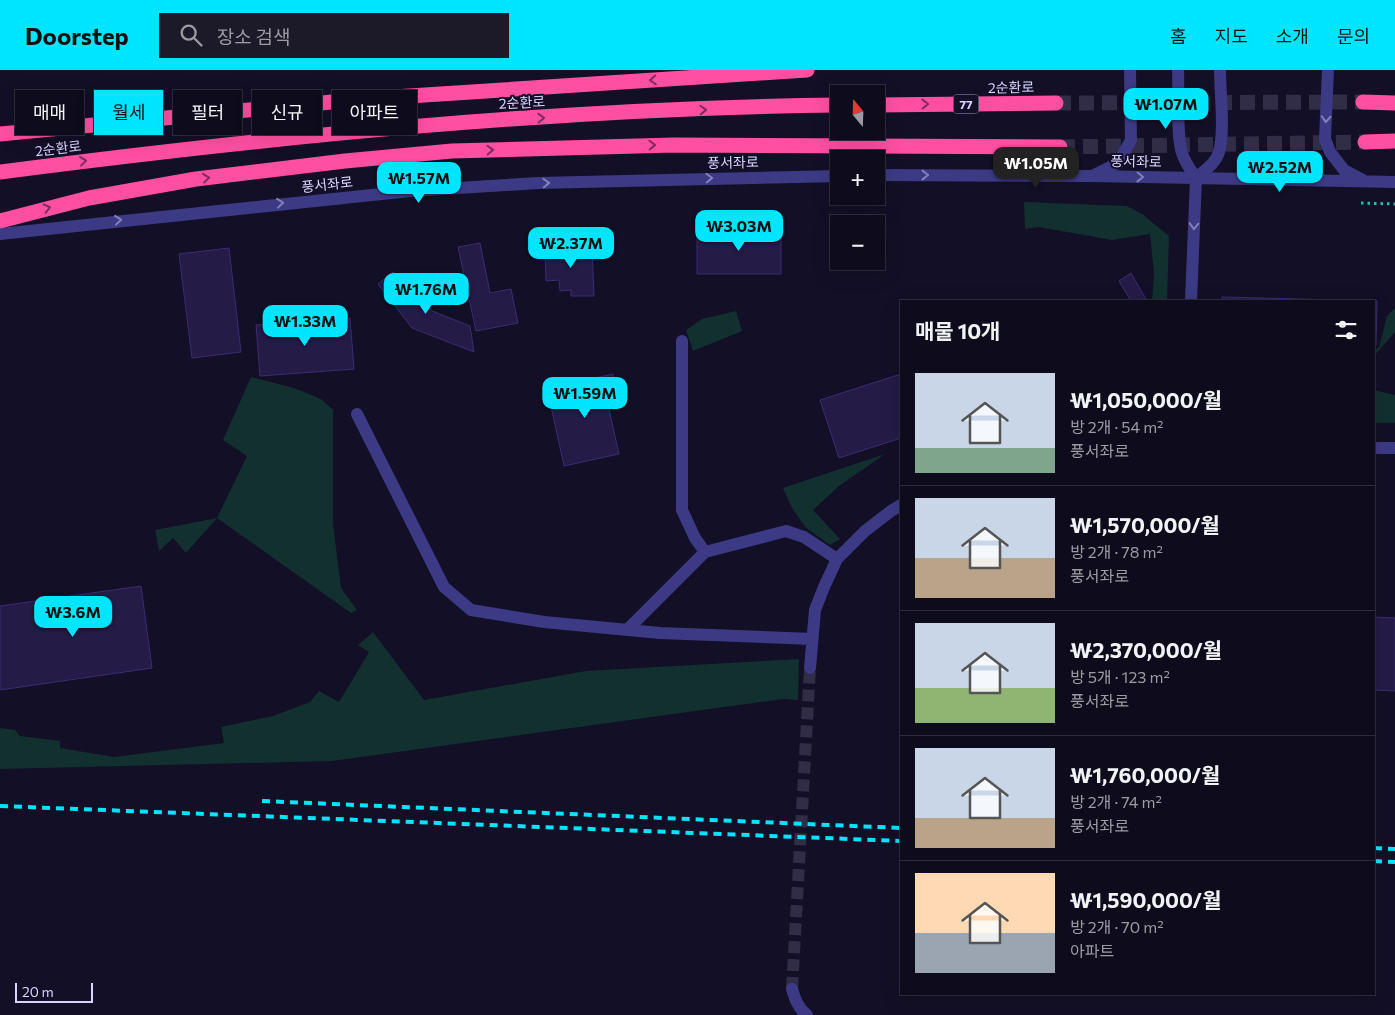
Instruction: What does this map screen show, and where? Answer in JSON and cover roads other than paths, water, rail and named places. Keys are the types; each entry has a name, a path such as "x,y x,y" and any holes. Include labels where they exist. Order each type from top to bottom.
{"highway":[{"name":"2순환로","path":"0,134 364,98 807,70"},
{"path":"1363,102 1395,104"},
{"name":"2순환로","path":"885,105 1056,103"},
{"name":"2순환로","path":"0,172 213,145 426,124 662,111 830,105"},
{"path":"1365,142 1395,141"},
{"path":"0,221 89,198 196,179 345,161 452,151 674,145 1060,147"}],"street":[{"path":"1092,176 1118,163 1132,140 1130,70"},
{"path":"1178,70 1182,152 1196,178 1191,300"},
{"path":"1196,178 1212,164 1219,152 1221,126 1220,70"},
{"path":"1328,70 1324,139 1330,152 1344,170 1365,181"},
{"name":"풍서좌로","path":"885,175 1092,176 1395,182"},
{"name":"풍서좌로","path":"0,234 410,190 533,183 830,176"},
{"path":"682,341 682,510 695,538 705,552"},
{"path":"358,414 444,587 471,610 544,622 669,634 812,639"},
{"path":"1375,448 1395,448"},
{"path":"810,668 815,610 838,559 865,531 900,506"},
{"path":"628,630 705,552 786,531 804,537 838,559"},
{"path":"792,989 796,1001 807,1015"}],"tunnel":[{"path":"1056,103 1363,102"},
{"path":"1060,147 1365,142"},
{"path":"792,989 810,668"}],"railway":[{"path":"262,801 900,828"},
{"path":"0,806 900,841"},
{"path":"1375,848 1395,849"},
{"path":"1375,861 1395,862"}]}
